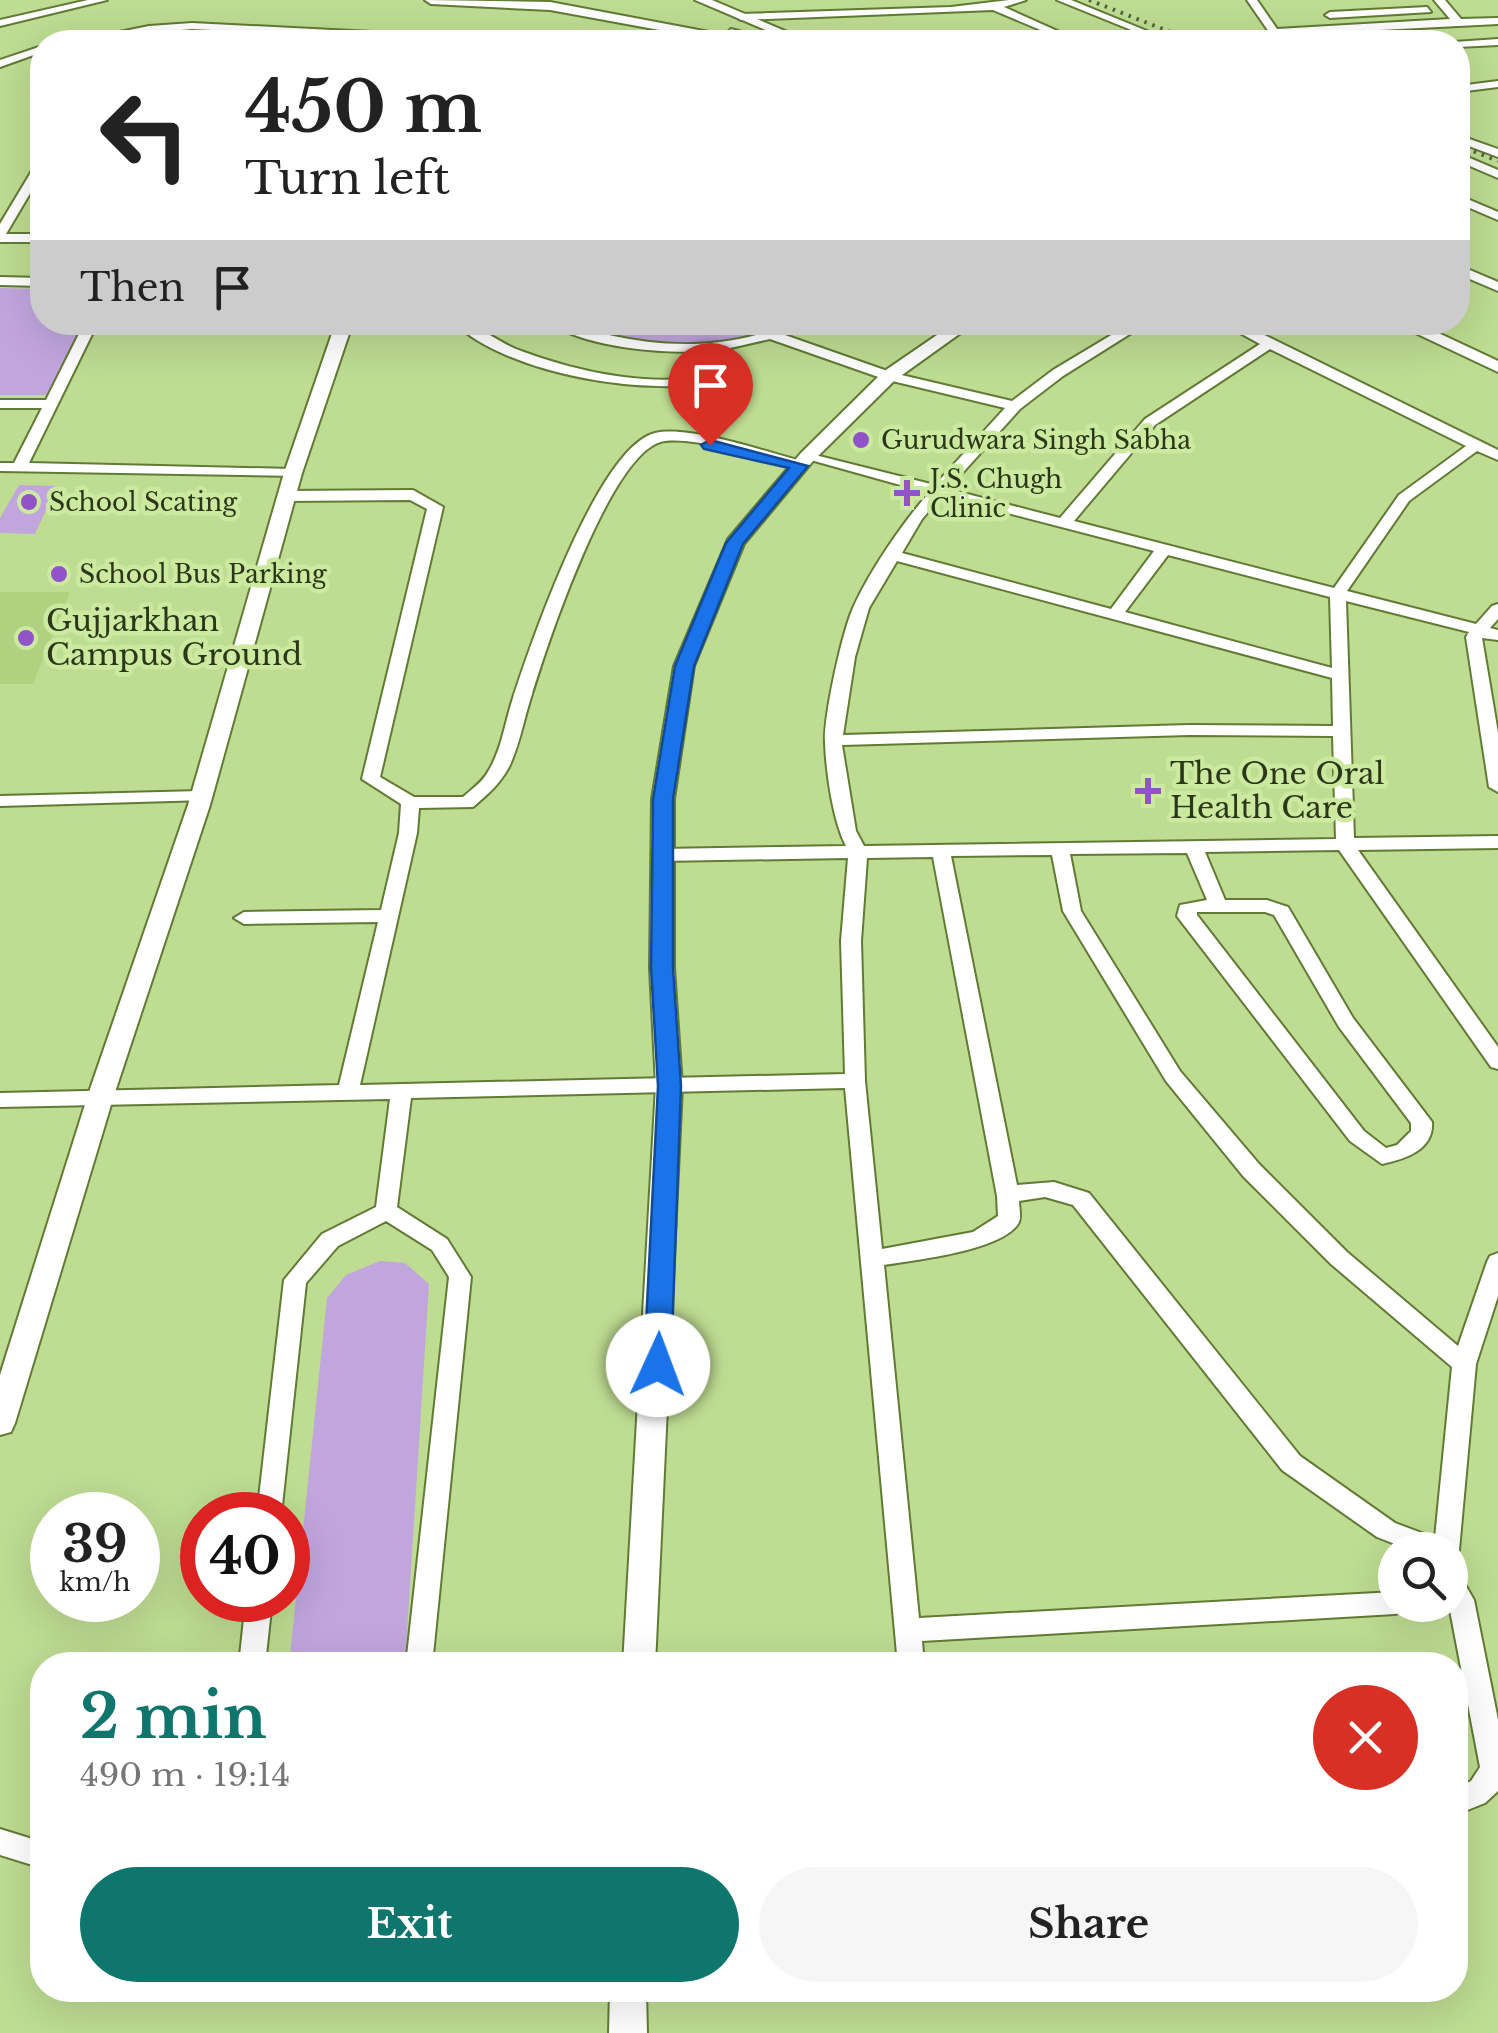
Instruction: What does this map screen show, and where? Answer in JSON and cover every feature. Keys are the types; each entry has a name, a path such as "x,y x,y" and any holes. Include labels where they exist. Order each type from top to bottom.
{"street":[{"path":"0,24 102,0"},
{"path":"431,0 550,6 679,30"},
{"path":"539,0 634,12 717,30"},
{"path":"701,0 774,30"},
{"path":"978,0 1049,30"},
{"path":"741,17 994,7 1020,0"},
{"path":"1062,0 1138,30"},
{"path":"1252,0 1273,30"},
{"path":"1355,0 1366,13"},
{"path":"1440,0 1463,22 1494,42"},
{"path":"724,11 751,4"},
{"path":"1330,15 1426,10"},
{"path":"55,12 65,21"},
{"path":"1364,30 1498,21"},
{"path":"140,30 166,26 282,30"},
{"path":"0,64 30,53"},
{"path":"1470,89 1498,84"},
{"path":"1484,88 1498,93"},
{"path":"1470,142 1498,152"},
{"path":"1470,163 1498,174"},
{"path":"0,236 30,195"},
{"path":"1470,205 1498,216"},
{"path":"0,236 30,237"},
{"path":"1470,274 1498,287"},
{"path":"0,281 30,282"},
{"path":"19,468 85,335"},
{"path":"0,1423 100,1095 201,796 289,484 341,335"},
{"path":"481,335 507,351 544,364 633,380 713,380 725,374 726,368 718,345"},
{"path":"597,335 620,342 698,348 776,336"},
{"path":"773,335 890,376 1015,406"},
{"path":"640,1652 670,1086 662,968 663,799 684,666 735,543 803,461 890,376 949,335"},
{"path":"910,1652 855,1081 851,941 858,852 847,831 834,740 847,657 861,608 916,517 938,490 1015,406 1058,373 1122,335"},
{"path":"1251,335 1498,456"},
{"path":"1428,335 1498,367"},
{"path":"1452,335 1498,356"},
{"path":"1064,523 1150,422 1269,344"},
{"path":"0,404 49,404"},
{"path":"0,467 414,495 435,507 371,778 410,802 467,803 496,775 533,665 613,475 640,443 656,437 803,461 938,490 1489,632"},
{"path":"1475,446 1404,498 1338,593 1345,845 1498,1062"},
{"path":"1116,614 1164,548"},
{"path":"893,555 1340,675"},
{"path":"1498,609 1489,632 1474,638 1498,786"},
{"path":"834,740 1189,730 1342,730"},
{"path":"0,801 201,796"},
{"path":"348,1091 408,833 410,802"},
{"path":"661,855 1498,842"},
{"path":"1194,847 1219,907"},
{"path":"1060,849 1072,910 1173,1076 1250,1170 1326,1245 1464,1364"},
{"path":"873,1260 979,1239 1009,1220 1008,1196 941,851"},
{"path":"1267,906 1282,911 1354,1035 1422,1122 1422,1134 1403,1152 1382,1156 1357,1136 1186,916 1191,907 1219,907 1267,906"},
{"path":"244,918 387,916"},
{"path":"0,1100 855,1081"},
{"path":"386,1211 402,1090"},
{"path":"1008,1196 1041,1186 1062,1188 1081,1199 1291,1463 1391,1532"},
{"path":"271,1492 294,1280 330,1240 386,1211"},
{"path":"386,1211 423,1229 452,1255 460,1277 420,1652"},
{"path":"1448,1532 1464,1364 1498,1262"},
{"path":"908,1630 1378,1604"},
{"path":"254,1652 257,1622"},
{"path":"1460,1622 1467,1652"},
{"path":"1468,1655 1494,1767 1492,1781 1468,1797"},
{"path":"0,1842 30,1852"},
{"path":"628,2002 628,2033"}],"shaded area":[{"path":"0,288 30,289 30,335 81,335 53,395 0,395"},
{"path":"594,335 760,335 688,344"},
{"name":"School Scating","path":"19,485 57,486 35,534 0,533 0,518"},
{"name":"Gujjarkhan Campus Ground","path":"0,592 70,592 33,684 0,684"},
{"path":"380,1261 405,1263 429,1284 406,1652 290,1652 293,1622 310,1622 310,1492 307,1492 327,1298 346,1275"}],"railway":[{"path":"1089,0 1165,30"},
{"path":"1470,150 1498,161"}],"place":[{"name":"Gurudwara Singh Sabha","path":"861,440"},
{"name":"J.S. Chugh Clinic","path":"907,493"},
{"name":"School Scating","path":"29,502"},
{"name":"School Bus Parking","path":"59,574"},
{"name":"Gujjarkhan Campus Ground","path":"26,638"},
{"name":"The One Oral Health Care","path":"1148,791"}],"route":[{"path":"658,1365 666,1100 670,1086 662,968 663,799 684,666 735,543 800,466 710,445"}]}
